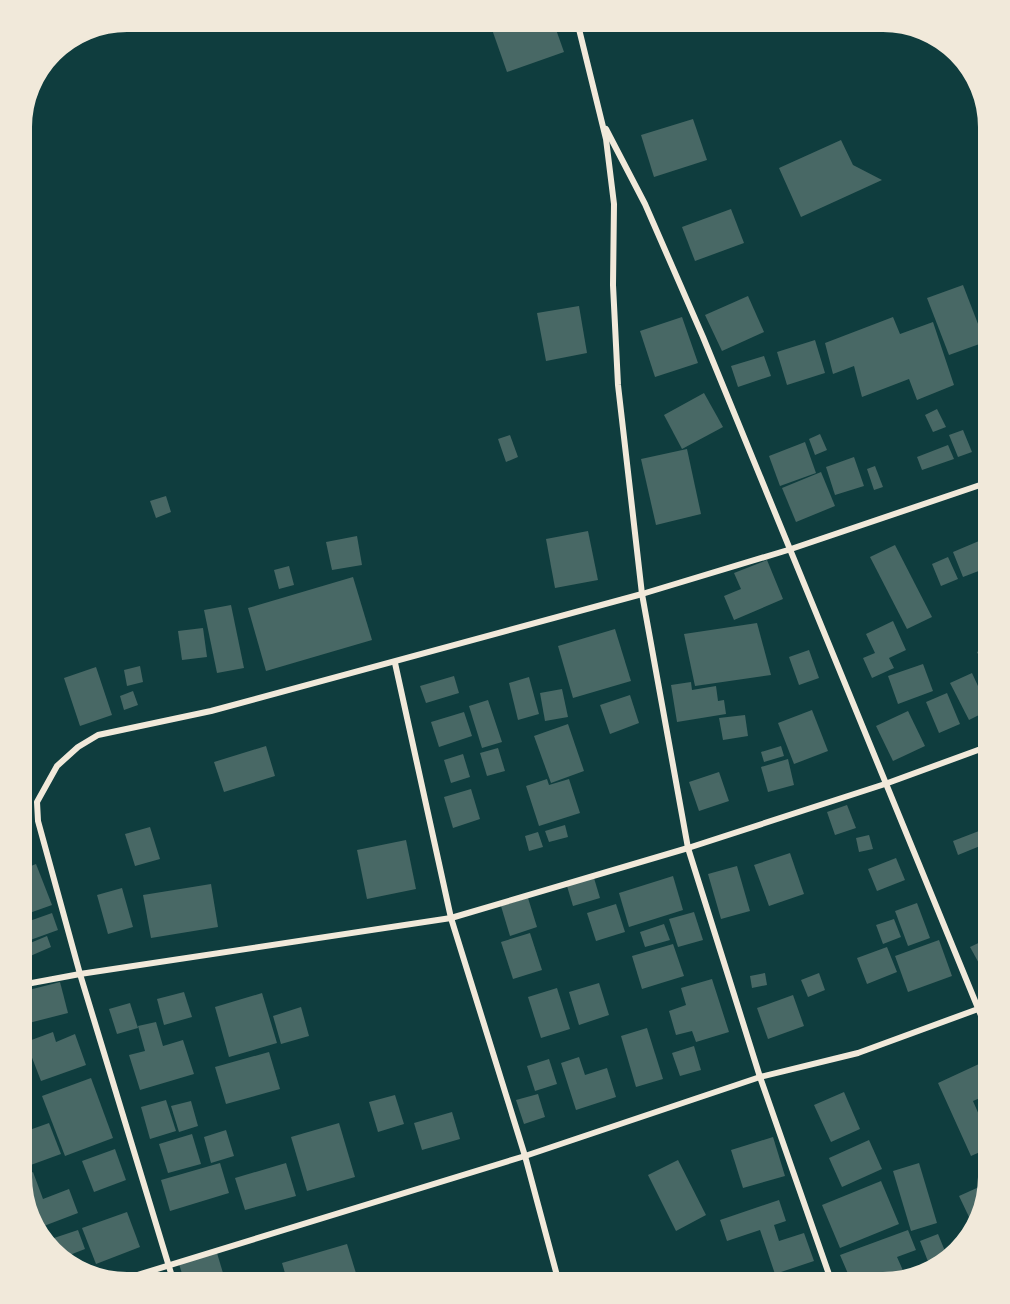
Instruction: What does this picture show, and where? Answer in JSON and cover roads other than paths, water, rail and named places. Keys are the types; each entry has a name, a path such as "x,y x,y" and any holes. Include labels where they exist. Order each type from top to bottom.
{"street":[{"path":"580,32 602,121 614,204 613,285 618,385 642,594 688,848 760,1077 828,1272"},
{"path":"146,1272 525,1156 760,1077 858,1053 978,1008 788,550 703,337 645,204 602,121"},
{"path":"170,1272 80,974 38,821 37,802 57,766 78,747 98,735 211,711 395,663 642,594 788,550 978,486"},
{"path":"395,663 451,918 525,1156 556,1272"},
{"path":"32,983 451,918 688,848 885,784 978,750"}]}
